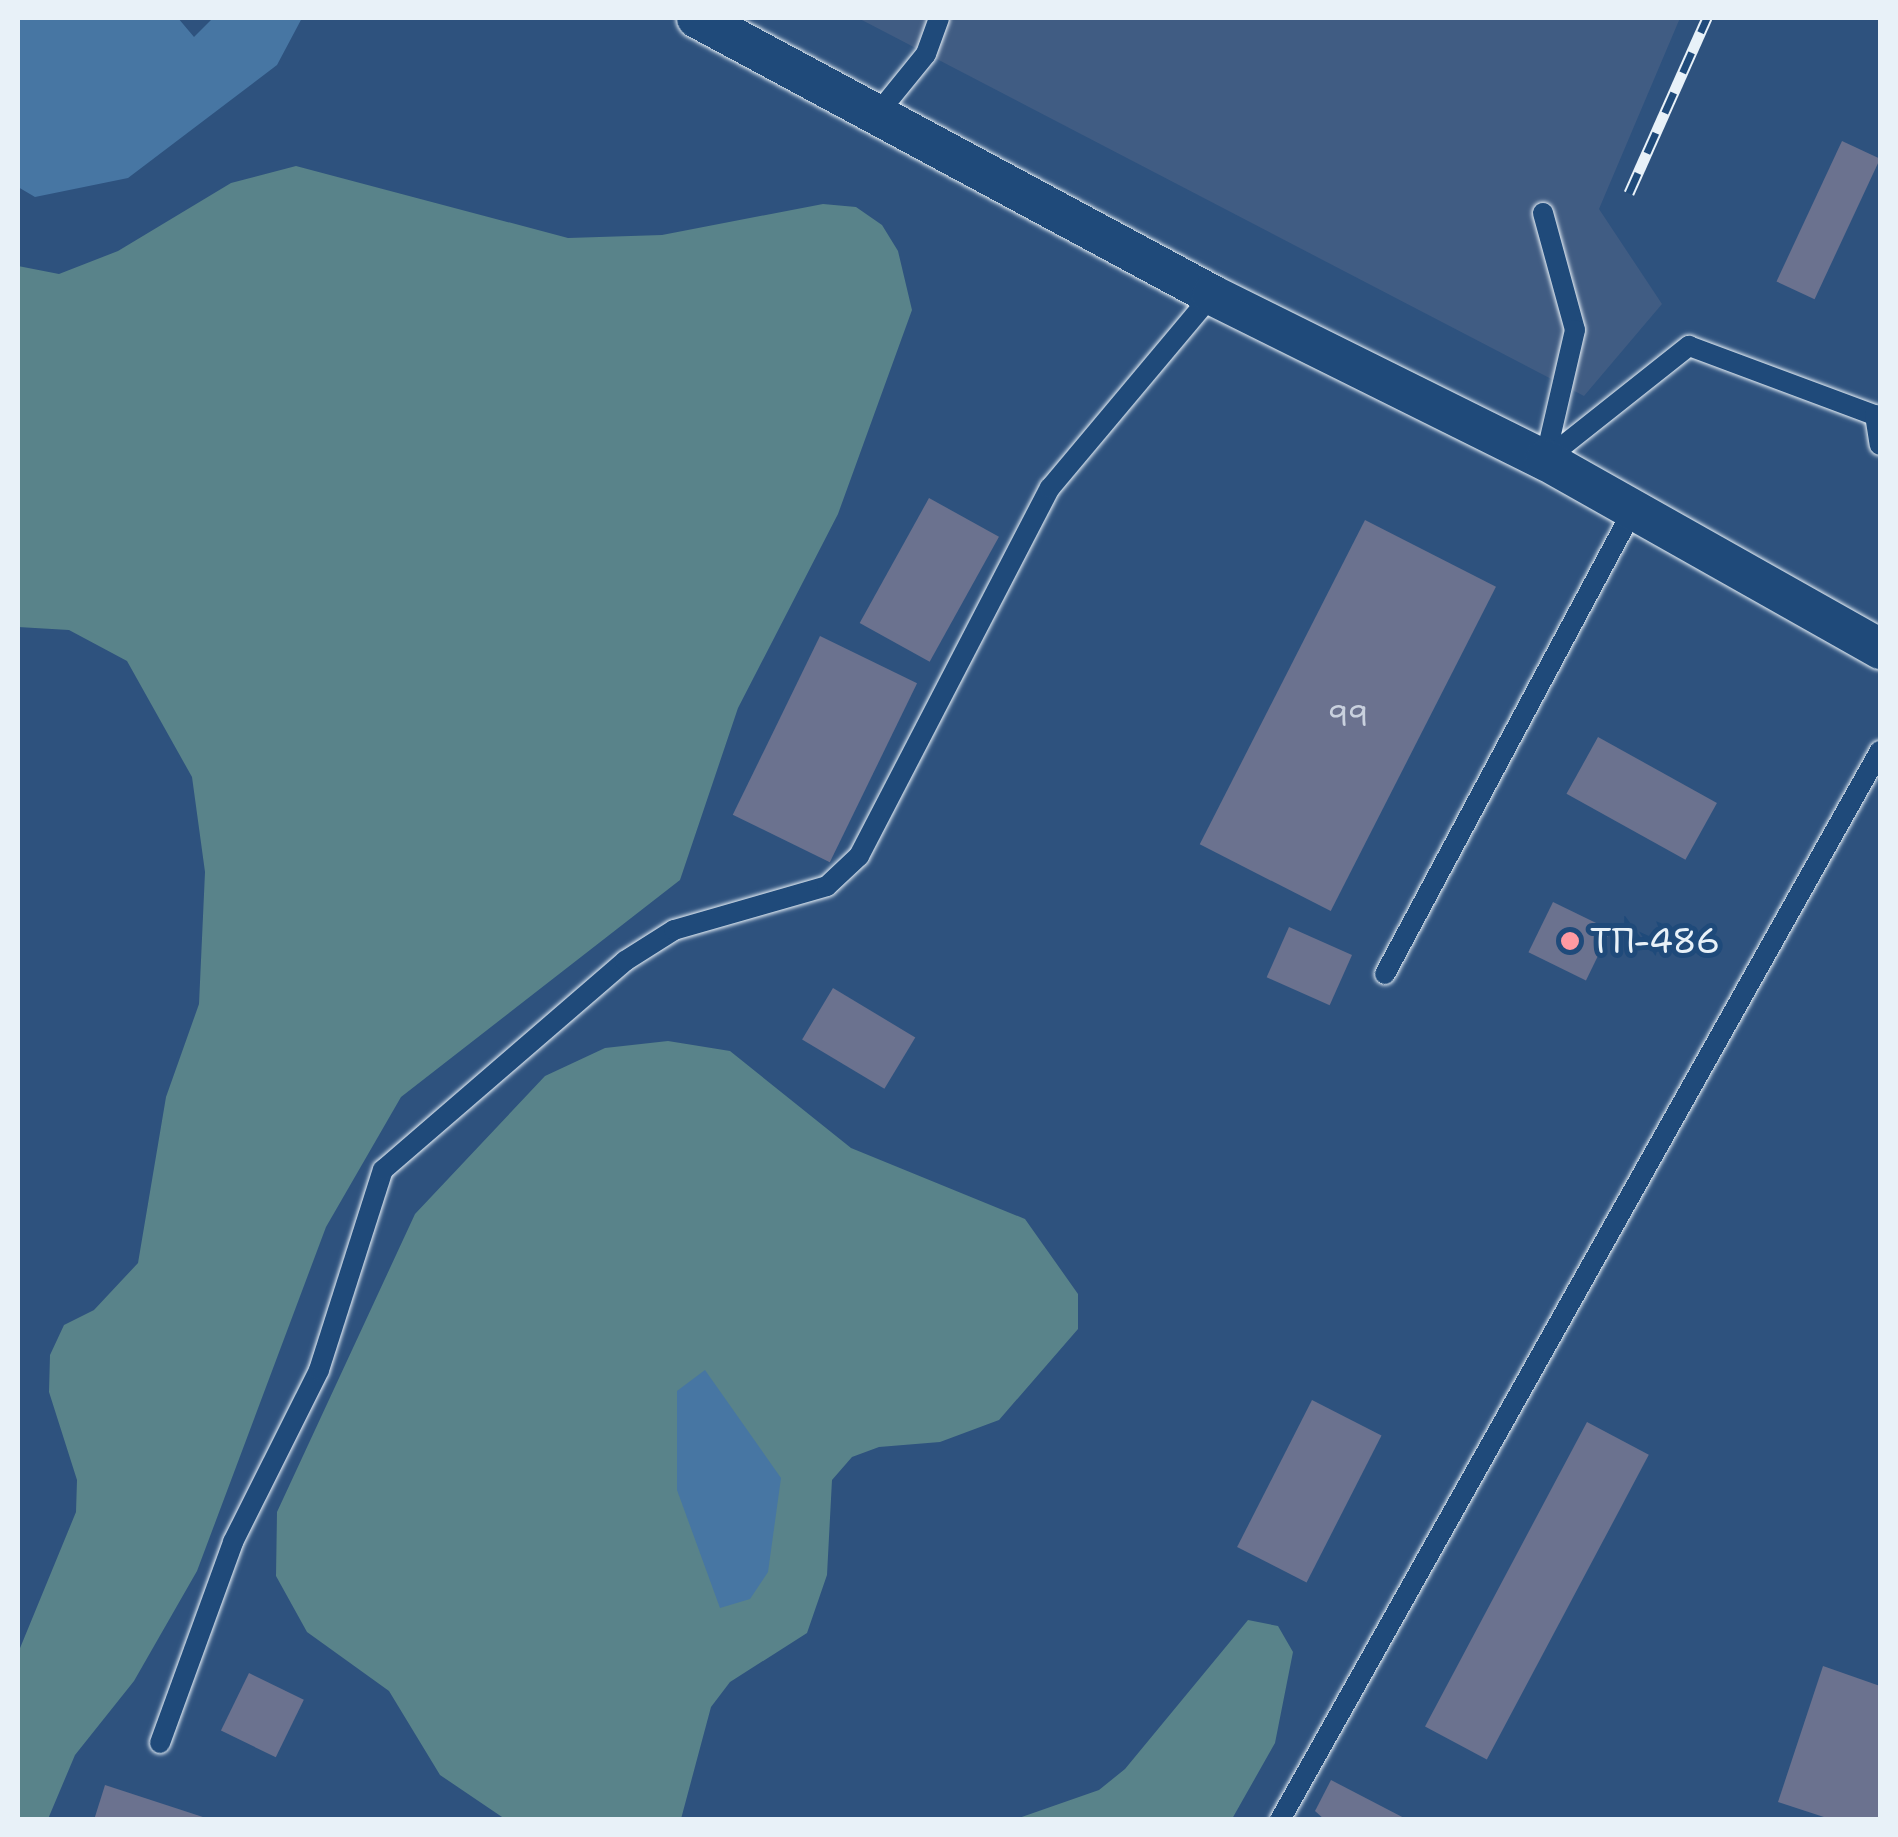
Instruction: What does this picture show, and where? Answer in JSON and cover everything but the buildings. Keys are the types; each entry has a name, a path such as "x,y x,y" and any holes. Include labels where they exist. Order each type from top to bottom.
{"street":[{"path":"697,18 874,118 1212,295 1545,460 1880,650"}],"lane":[{"path":"874,118 926,54 939,18"},
{"path":"1543,213 1575,330 1545,460"},
{"path":"160,1743 233,1542 319,1370 384,1170 625,961 674,930 826,886 859,856 1050,488 1212,295"},
{"path":"1545,460 1689,346 1875,415 1880,446"},
{"path":"1385,974 1633,510"},
{"path":"1280,1820 1880,751"}],"shaded area":[{"path":"18,18 178,18 194,37 213,18 302,18 277,65 128,178 35,197 18,187"},
{"path":"858,18 1680,18 1599,209 1662,304 1584,396"},
{"path":"705,1370 781,1478 768,1572 750,1599 720,1608 677,1490 677,1391"}],"green space":[{"path":"296,166 568,238 662,235 823,204 856,207 882,225 898,251 912,310 838,514 738,708 680,880 401,1097 326,1227 197,1571 134,1681 75,1755 48,1819 18,1819 18,1653 76,1512 77,1480 49,1392 50,1355 64,1325 94,1310 138,1263 166,1097 199,1004 205,872 192,777 127,661 69,630 18,627 18,266 59,274 118,251 231,183"},
{"path":"668,1041 730,1051 851,1148 1025,1219 1078,1294 1078,1329 999,1420 940,1442 879,1447 852,1457 832,1480 827,1575 807,1633 730,1682 711,1707 681,1819 505,1819 440,1775 389,1691 307,1632 276,1576 277,1512 415,1214 545,1076 605,1048"},
{"path":"1248,1620 1278,1626 1293,1652 1275,1743 1232,1819 1016,1819 1099,1790 1125,1769"}],"railway":[{"path":"1629,193 1707,18"}],"place":[{"name":"ТП-486","path":"1570,941"}]}
